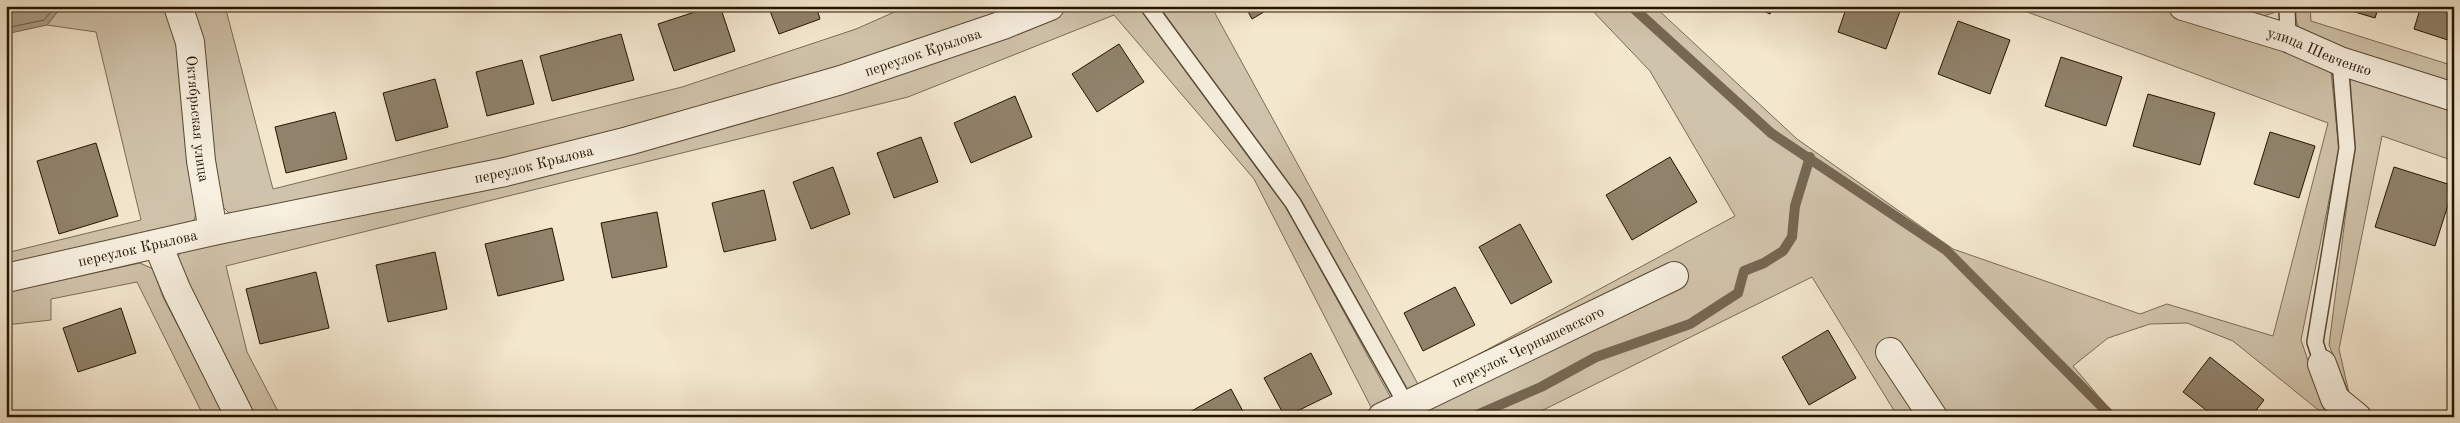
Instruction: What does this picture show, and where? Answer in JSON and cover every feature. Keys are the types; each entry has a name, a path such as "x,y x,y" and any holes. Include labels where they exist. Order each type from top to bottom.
{"street":[{"name":"Октябрьская улица","path":"178,6 190,42 201,161 213,231"},
{"name":"переулок Крылова","path":"6,278 213,231 505,172 628,141 841,80 967,38 1050,6"},
{"name":"улица Шевченко","path":"2183,6 2288,38 2340,61 2454,97"},
{"path":"158,245 177,292 240,417"},
{"name":"переулок Чернышевского","path":"1382,417 1409,411 1674,276"},
{"path":"1890,352 1933,417"},
{"path":"2322,364 2335,399 2357,417"}],"lane":[{"path":"1148,6 1292,203 1409,411"},
{"path":"2287,6 2288,38"},
{"path":"2322,364 2315,342 2347,148 2340,61"}],"shaded area":[{"path":"62,6 170,6 182,44 200,206 193,222 6,267 6,253 141,220 96,32 47,25"},
{"path":"186,6 225,6 273,189 682,87 856,29 908,6 1023,6 926,42 626,131 501,160 230,214 215,199"},
{"path":"1080,6 1138,6 1287,208 1392,400 1372,409 1254,179 1114,15 908,97 226,266 247,352 281,417 252,417 176,261 181,251 1006,34"},
{"path":"1159,6 1211,6 1419,386 1407,392 1297,198"},
{"path":"1588,6 1654,6 1797,139 1953,249 2140,314 2167,304 2273,336 2328,123 2011,6 2153,6 2285,47 2331,71 2339,150 2301,340 2327,417 2233,341 2187,323 2150,324 2108,338 2073,366 2106,405 2090,417 1898,417 1812,277 1529,417 1422,417 1417,409 1431,380 1735,216 1650,71"},
{"path":"2218,6 2276,6 2276,12 2257,18"},
{"path":"2294,6 2310,6 2311,21 2454,66 2454,89 2301,35 2294,14"},
{"path":"2347,74 2454,107 2454,161 2382,136 2339,349 2349,393 2329,345 2354,149"},
{"path":"140,263 153,269 163,297 225,417 204,417 137,282 51,299 51,320 6,325 6,292"}],"water":[{"path":"6,6 62,6 47,25 6,34"}],"building":[{"path":"713,6 720,6 735,51 674,71 658,24"},
{"path":"768,6 816,6 820,19 779,34"},
{"path":"1245,6 1274,6 1252,19"},
{"path":"1752,6 1773,6 1770,14"},
{"path":"1847,6 1902,6 1886,49 1838,32"},
{"path":"2335,6 2379,6 2375,18"},
{"path":"2421,6 2454,6 2454,42 2414,29"},
{"path":"1958,21 2010,40 1990,94 1938,74"},
{"path":"621,34 634,80 552,101 540,56"},
{"path":"1119,44 1144,82 1097,112 1072,74"},
{"path":"2061,57 2122,77 2106,126 2045,106"},
{"path":"522,60 534,104 487,116 476,72"},
{"path":"435,79 448,127 396,141 383,93"},
{"path":"2148,94 2215,113 2200,165 2133,146"},
{"path":"1015,96 1032,137 971,163 954,123"},
{"path":"335,112 347,159 286,173 275,127"},
{"path":"2270,132 2315,146 2299,198 2254,184"},
{"path":"921,137 938,182 894,198 877,153"},
{"path":"96,143 118,216 59,234 37,161"},
{"path":"1670,157 1697,202 1632,240 1606,195"},
{"path":"833,167 850,214 811,229 793,182"},
{"path":"2394,167 2454,186 2435,246 2375,227"},
{"path":"764,190 776,240 724,252 712,203"},
{"path":"657,212 667,267 612,278 601,223"},
{"path":"1520,224 1552,282 1511,304 1479,247"},
{"path":"552,228 564,280 498,296 485,244"},
{"path":"435,252 447,309 388,322 376,265"},
{"path":"316,272 329,328 260,344 246,289"},
{"path":"1455,287 1475,325 1423,351 1404,313"},
{"path":"121,308 136,353 78,372 63,328"},
{"path":"1828,330 1856,378 1809,405 1782,357"},
{"path":"1311,353 1332,394 1285,417 1264,378"},
{"path":"2210,357 2264,400 2251,417 2215,417 2183,392"},
{"path":"1231,389 1246,417 1191,417 1188,413"}],"waterway":[{"path":"1631,6 1771,133 1946,250 2112,417"},
{"path":"1472,417 1541,387 1596,357 1690,324 1738,293 1744,271 1764,263 1783,251 1792,237 1795,206 1810,157"}]}
